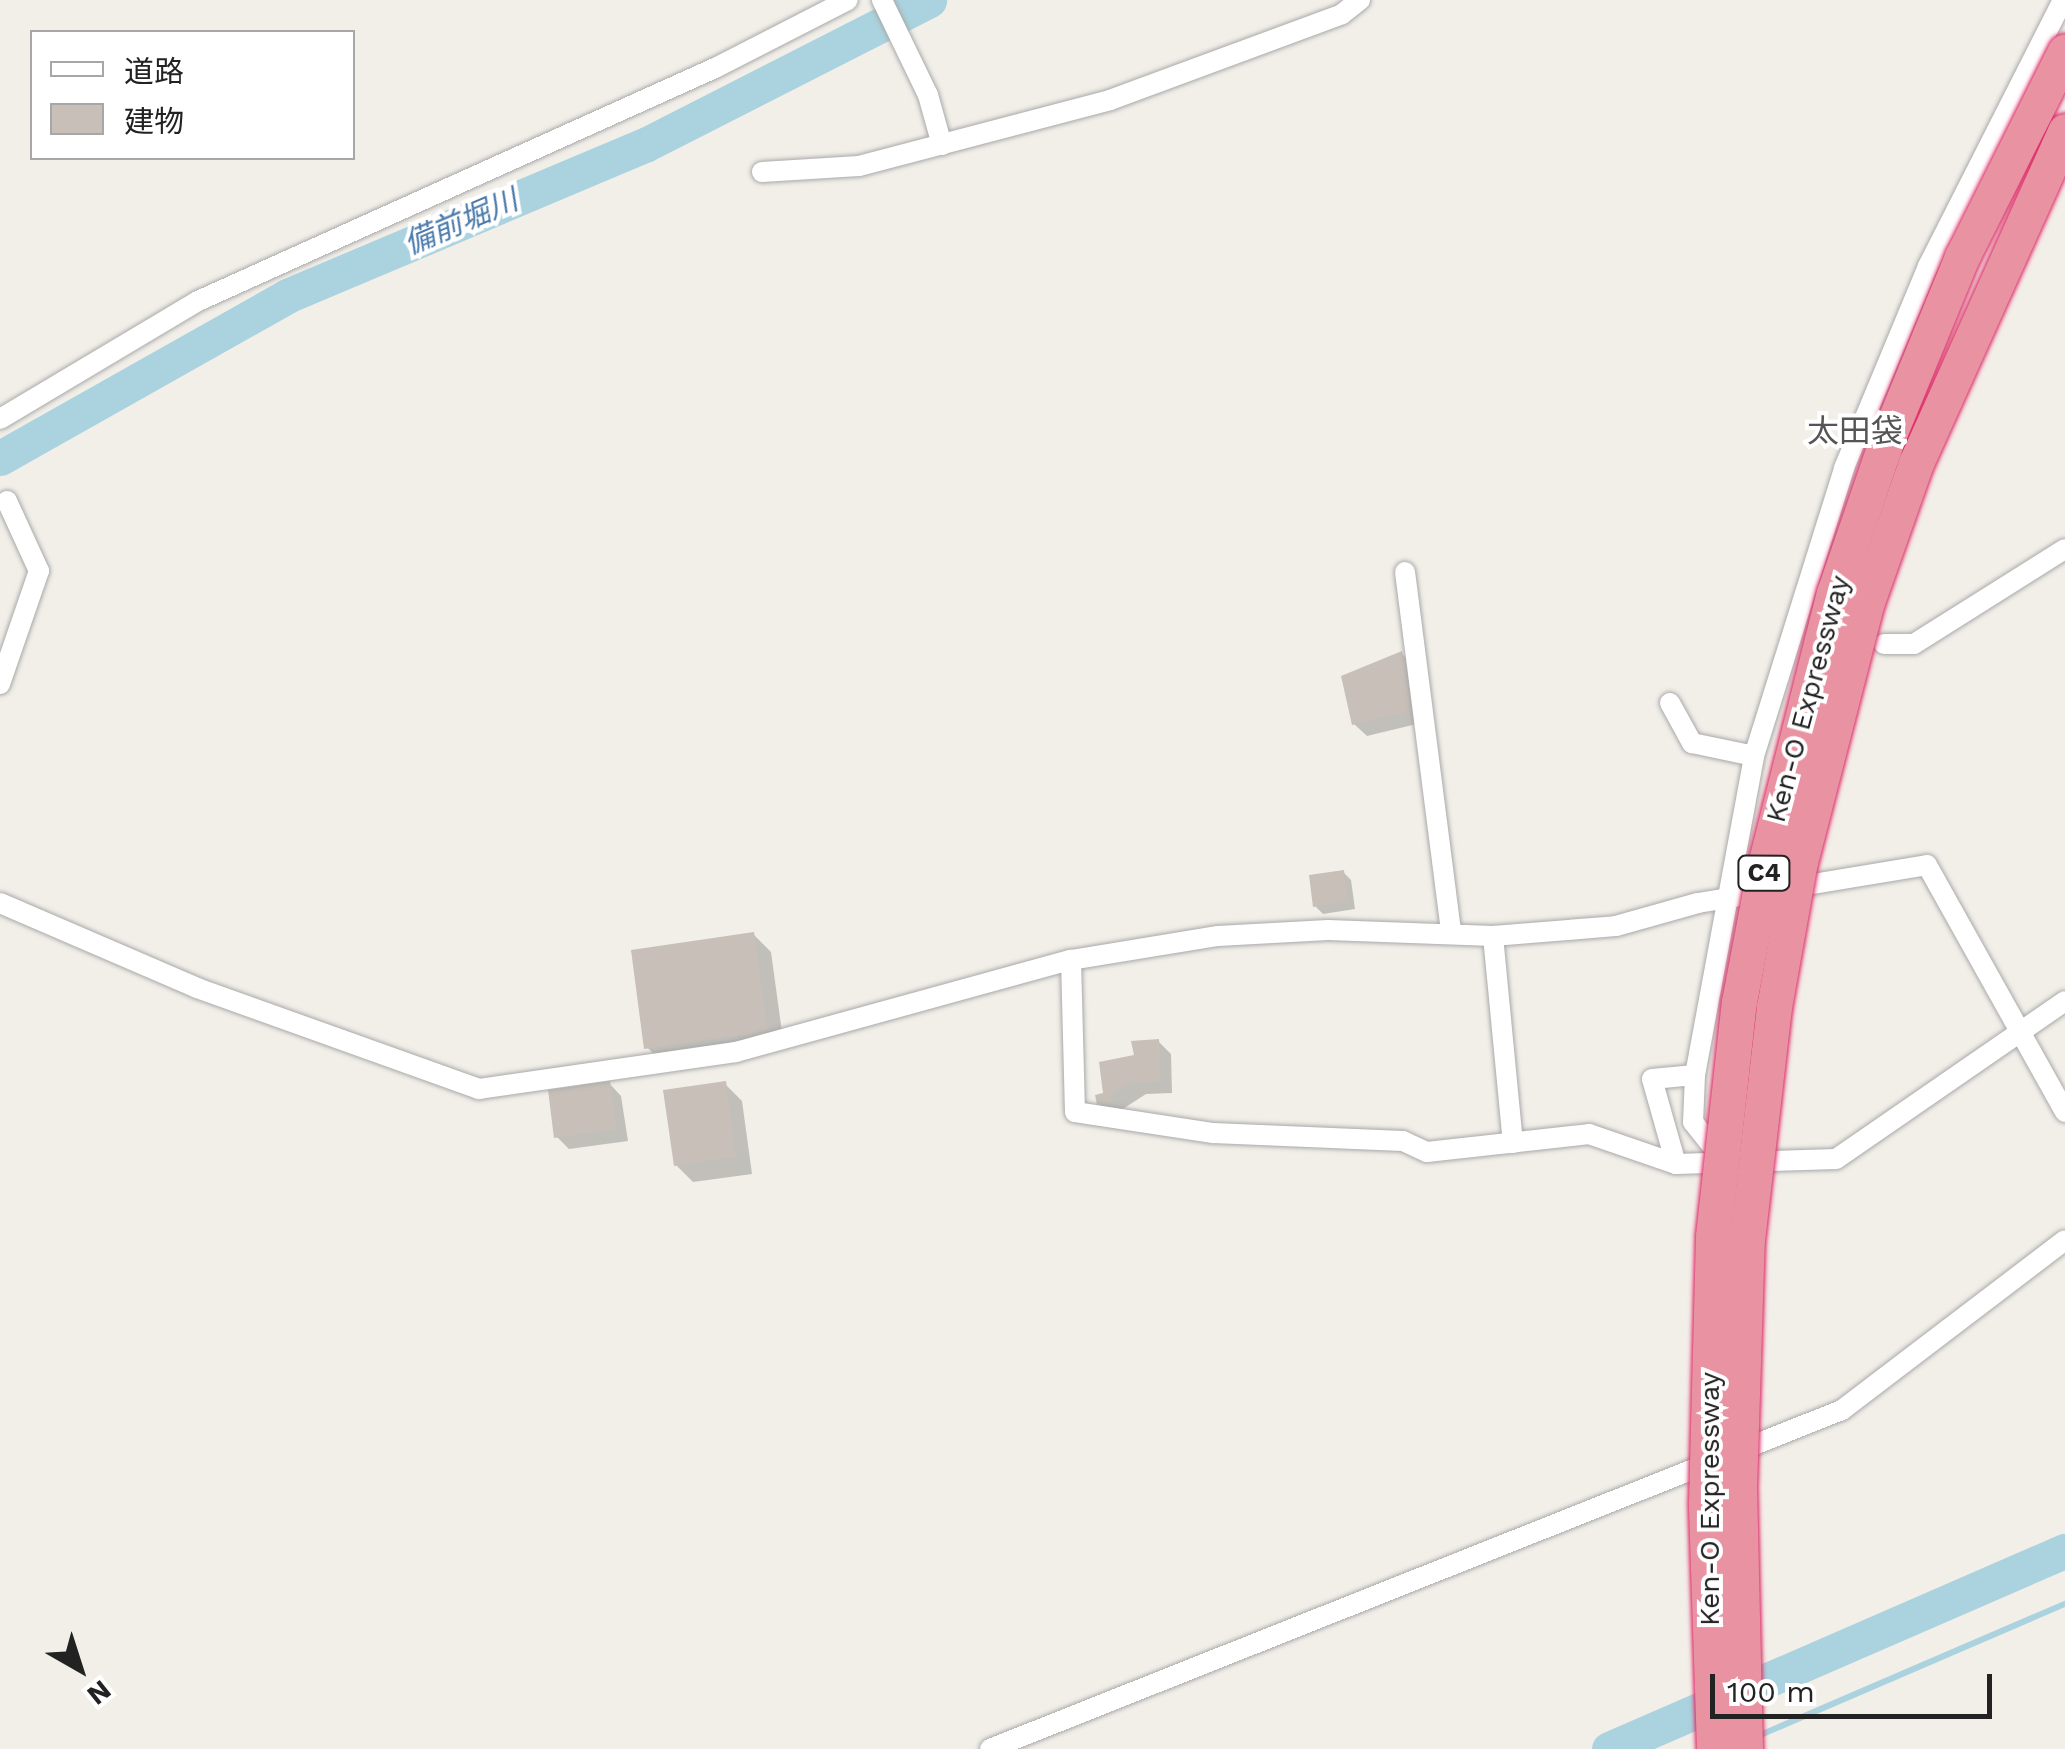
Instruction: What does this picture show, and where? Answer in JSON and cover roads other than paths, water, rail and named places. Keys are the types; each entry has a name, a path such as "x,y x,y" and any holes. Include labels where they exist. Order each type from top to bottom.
{"highway":[{"name":"Ken-O Expressway","path":"1714,1749 1706,1503 1713,1236 1734,1037 1766,862 1834,592 1886,442 1962,257 2065,50"},
{"name":"Ken-O Expressway","path":"1745,1749 1739,1488 1747,1240 1774,1008 1799,866 1851,660 1916,463 2065,131"}],"street":[{"path":"0,419 198,301 715,68 848,0"},
{"path":"882,0 910,56 942,145"},
{"path":"762,172 859,166 1110,100 1342,14 1360,0"},
{"path":"1723,1162 1692,1122 1695,1075 1723,900 1756,750 1864,410 1972,174 2063,0"},
{"path":"1972,174 2050,210"},
{"path":"0,684 39,571 7,501"},
{"path":"1884,644 1914,644 2065,550"},
{"path":"1405,572 1451,930"},
{"path":"1670,704 1692,743 1756,750 1797,732 1852,688 1868,692"},
{"path":"0,903 197,988 479,1089 736,1052 1071,960 1218,936 1451,930 1493,936 1616,926 1723,900 1927,865 2065,1112"},
{"path":"1493,936 1513,1142"},
{"path":"1071,960 1076,1112 1213,1133 1403,1142 1427,1152 1590,1134 1676,1164 1836,1159 2065,1002"},
{"path":"1676,1164 1652,1080 1695,1075"},
{"path":"990,1749 1842,1410 2065,1240"}],"waterway":[{"name":"備前堀川","path":"0,458 287,296 645,145 929,0"},
{"path":"1609,1749 2065,1551"},
{"path":"1758,1736 2065,1604"}],"district":[{"name":"太田袋","path":"1855,431"}]}
